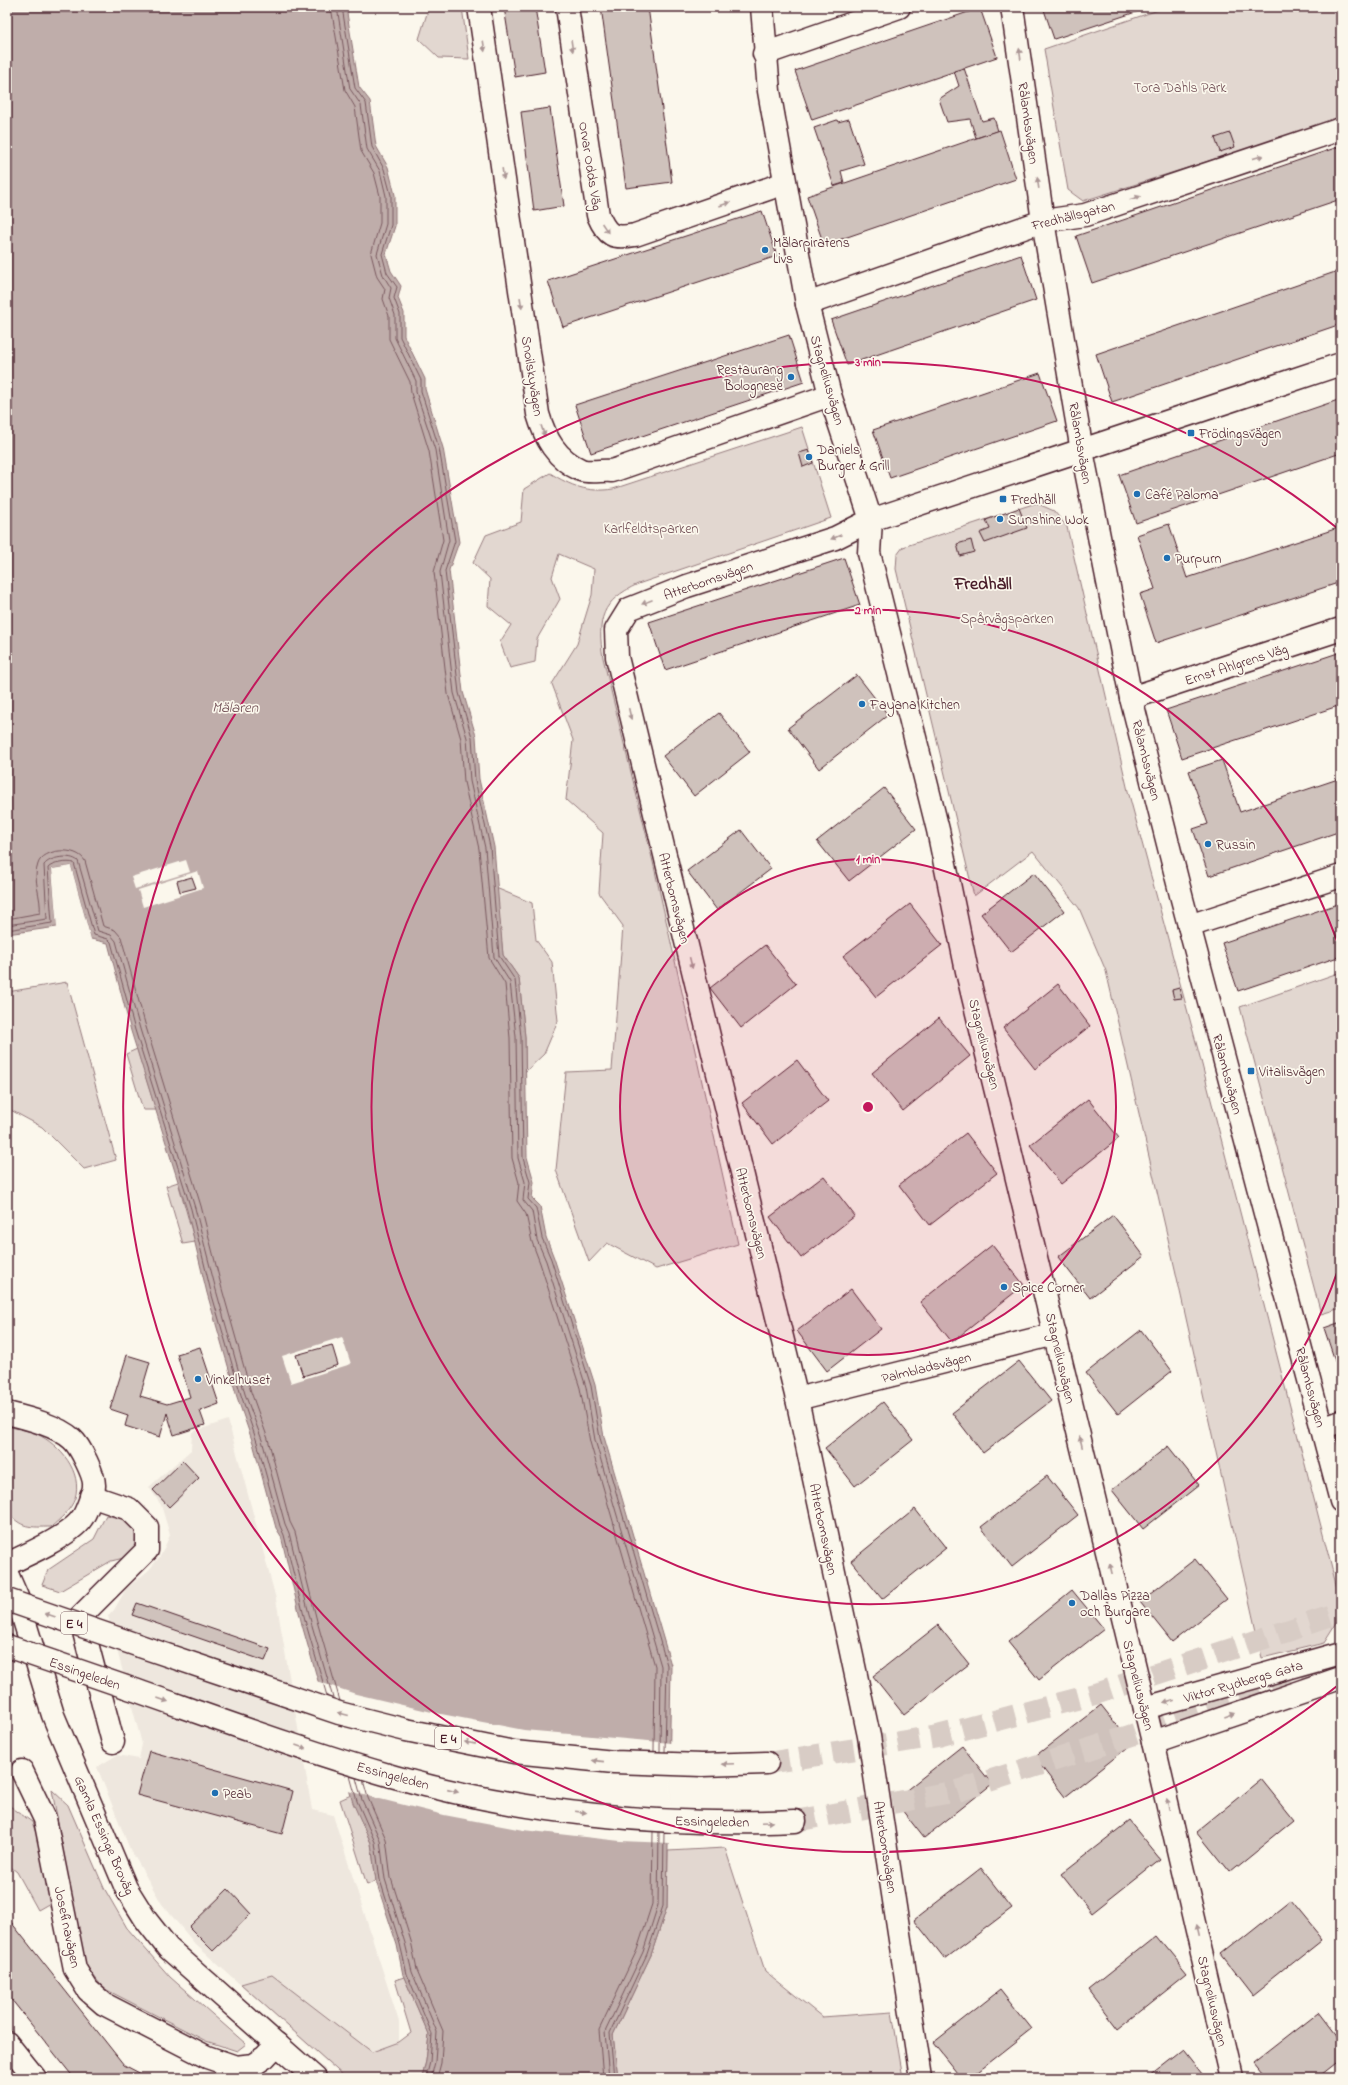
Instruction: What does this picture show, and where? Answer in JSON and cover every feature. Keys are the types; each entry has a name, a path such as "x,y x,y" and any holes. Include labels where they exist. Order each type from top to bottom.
{"main road":[{"name":"Snoilskyvägen","path":"479,7 538,414 545,436 560,456 581,470 612,471 830,395"},
{"name":"Orvar Odds Väg","path":"567,7 598,215 603,226 610,235 621,238 635,235 785,183"},
{"name":"Stagneliusvägen","path":"762,7 764,54 807,304 830,395 871,520 869,553 938,830 968,976 1145,1708 1231,2078"},
{"path":"764,54 899,7"},
{"name":"Rålambsvägen","path":"1012,7 1043,221 1082,451 1131,698 1189,926 1332,1425 1341,1501"},
{"name":"Fredhällsgatan","path":"807,304 1043,221 1084,215 1341,129"},
{"path":"871,520 1341,364"},
{"name":"Atterbomsvägen","path":"871,520 835,538 687,586 629,609 616,630 618,665 797,1399 869,1736 921,2078"},
{"name":"Ernst Ahlgrens Väg","path":"1131,698 1341,629"},
{"path":"1189,926 1341,876"},
{"name":"Palmbladsvägen","path":"797,1399 1055,1334"},
{"path":"7,1413 38,1420 72,1440 86,1461 94,1486 82,1518 63,1535 35,1552 7,1564"},
{"path":"91,1496 129,1509 147,1527 147,1550 80,1618 113,1742"},
{"name":"Gamla Essinge Broväg","path":"7,1574 17,1597 54,1715 126,1888 146,1920 168,1948 315,2078"},
{"name":"E 4","path":"7,1600 332,1710 406,1730 514,1752 614,1762 702,1765 767,1763"},
{"name":"Essingeleden","path":"7,1646 330,1757 396,1777 455,1791 509,1802 615,1816 710,1823 795,1821"},
{"name":"Viktor Rydbergs Gata","path":"1145,1708 1341,1653"},
{"path":"7,1662 57,1663"},
{"name":"Viktor Rydbergs Gata","path":"1153,1742 1341,1678"},
{"path":"1200,1693 1195,1701 1195,1711 1200,1718 1209,1722"},
{"name":"Josefinavägen","path":"22,1771 45,1819 75,1970 88,1990 104,2004 206,2057 236,2068 253,2065 265,2057 277,2044"},
{"path":"7,2043 35,2078"}],"shaded area":[{"path":"228,1420 276,1599 312,1810 333,1815 399,2022 399,2042 332,2067 195,1944 162,1904 129,1847 97,1767 117,1755 139,1759 142,1744 108,1616 114,1610 126,1589 149,1570 161,1555 170,1535 161,1505 149,1487 191,1450 192,1432"}],"green space":[{"path":"429,7 462,7 469,59 439,58 419,39"},
{"name":"Tora Dahls Park","path":"1167,7 1341,7 1341,119 1083,201 1068,190 1044,49"},
{"name":"Karlfeldtsparken","path":"802,427 831,518 638,584 616,597 604,613 601,632 603,658 653,862 738,1244 656,1269 607,1243 589,1262 556,1170 566,1072 612,1070 623,926 599,893 603,833 566,800 573,740 552,684 577,644 592,595 594,569 559,554 552,577 560,599 537,639 535,662 510,668 500,642 511,625 488,606 490,579 473,563 486,535 521,522 524,489 550,473 565,482 580,487 596,490 613,489"},
{"name":"Spårvägsparken","path":"1036,503 1054,511 1067,527 1128,791 1200,1057 1341,1604 1341,1616 1324,1643 1262,1658 1175,1269 1106,971 1079,908 1033,851 974,896 896,569 897,555 903,547"},
{"path":"496,888 532,903 536,940 552,962 558,1021 544,1054 525,1072 525,1037 519,978 503,955"},
{"path":"1341,972 1341,1308 1321,1314 1240,1007"},
{"path":"67,982 116,1160 84,1169 42,1127 7,1108 7,992"},
{"path":"137,1049 156,1110 143,1110 126,1054"},
{"path":"178,1182 195,1242 183,1244 166,1186"},
{"path":"7,1426 37,1434 46,1439 61,1452 73,1469 77,1488 75,1498 68,1510 51,1527 26,1526 17,1521 7,1511"},
{"path":"106,1515 126,1520 136,1532 135,1546 124,1558 111,1561 60,1591 42,1585 48,1570 94,1539"},
{"path":"52,1790 68,1805 104,1888 127,1928 170,1977 246,2044 237,2051 206,2041 103,1988 84,1963"},
{"path":"351,1795 371,1843 376,1881 367,1885 340,1800"},
{"path":"7,1804 32,1822 47,1863 52,1902 38,1910 17,1872 7,1864"},
{"path":"725,1848 765,1971 822,2017 892,2012 903,2078 618,2078 613,2035 651,1955 667,1907 668,1851"},
{"path":"272,1975 372,2052 399,2042 411,2033 395,1980 404,1977 429,2035 426,2061 422,2078 346,2078 241,1984"}],"water":[{"name":"Mälaren","path":"7,7 346,7 359,87 370,101 376,146 388,167 395,195 395,226 386,254 391,271 401,286 398,298 404,313 404,336 425,379 425,389 443,448 459,542 449,570 463,692 476,736 479,779 494,847 503,955 519,978 525,1037 527,1157 534,1182 532,1198 540,1206 546,1237 595,1385 604,1437 671,1665 667,1907 651,1955 613,2035 618,2078 422,2078 426,2061 429,2035 403,1975 397,1945 376,1881 371,1843 353,1803 302,1625 281,1536 276,1528 253,1443 237,1397 207,1293 187,1210 131,1031 108,943 91,939 71,866 52,869 57,927 7,934"}],"pier":[{"path":"186,860 190,872 135,889 131,877"},
{"path":"71,866 91,939 89,940 69,868 54,871 59,926 57,929 52,869"},
{"path":"198,871 203,888 143,907 138,890"},
{"path":"342,1337 351,1364 291,1383 282,1356"},
{"path":"316,1681 356,1694 436,1713 524,1730 671,1743 670,1843 620,1841 523,1830 444,1815 348,1791"}],"building":[{"path":"504,7 535,7 545,72 515,77"},
{"path":"601,7 648,7 672,182 626,188"},
{"path":"1043,7 1151,7 1054,39"},
{"path":"980,8 997,57 812,120 795,71"},
{"path":"964,68 982,121 994,118 998,131 976,138 970,119 947,122 939,99 959,86 954,71"},
{"path":"550,108 564,206 534,211 521,112"},
{"path":"849,119 864,164 841,171 844,183 834,186 814,128 837,120 838,122"},
{"path":"1000,130 1016,179 824,245 807,196"},
{"path":"1230,133 1235,147 1220,152 1215,138"},
{"path":"1341,146 1341,199 1092,283 1076,236"},
{"path":"762,211 777,256 563,327 548,281"},
{"path":"1021,255 1036,300 847,365 831,320"},
{"path":"1341,270 1341,324 1112,402 1096,354"},
{"path":"789,335 804,382 591,453 575,405"},
{"path":"1040,373 1057,421 890,478 873,430"},
{"path":"1341,399 1341,453 1136,523 1119,475"},
{"path":"809,450 813,463 803,467 799,453"},
{"path":"1019,508 1027,528 985,543 980,533 990,529 986,520"},
{"path":"1169,524 1187,578 1341,527 1341,582 1156,643 1140,594 1155,589 1137,535"},
{"path":"971,540 974,552 960,556 957,544"},
{"path":"844,558 860,605 665,670 649,622"},
{"path":"1341,652 1341,705 1182,758 1166,710"},
{"path":"857,675 888,715 819,769 788,728"},
{"path":"719,713 750,752 694,796 663,756"},
{"path":"1222,760 1240,812 1341,778 1341,831 1209,876 1193,829 1208,824 1189,771"},
{"path":"884,788 916,829 849,881 817,841"},
{"path":"741,830 771,869 717,910 687,871"},
{"path":"1034,873 1064,911 1011,952 981,914"},
{"path":"192,877 196,888 180,892 177,881"},
{"path":"1341,903 1341,956 1238,991 1222,943"},
{"path":"910,904 942,945 876,997 843,956"},
{"path":"765,945 796,984 741,1028 710,988"},
{"path":"1058,984 1090,1026 1035,1069 1003,1028"},
{"path":"1179,988 1182,998 1174,999 1172,990"},
{"path":"939,1018 970,1056 903,1111 872,1073"},
{"path":"797,1060 828,1101 773,1144 742,1103"},
{"path":"1088,1099 1119,1138 1061,1184 1030,1145"},
{"path":"966,1133 997,1173 930,1225 899,1185"},
{"path":"824,1176 855,1216 801,1258 770,1217"},
{"path":"1113,1215 1144,1256 1090,1298 1058,1257"},
{"path":"992,1245 1024,1285 952,1342 920,1302"},
{"path":"851,1289 881,1329 827,1371 797,1331"},
{"path":"1341,1322 1341,1375 1340,1376 1324,1328"},
{"path":"1141,1330 1172,1371 1118,1414 1086,1373"},
{"path":"332,1345 338,1365 303,1376 296,1355"},
{"name":"Vinkelhuset","path":"200,1347 219,1404 200,1411 205,1425 174,1435 167,1413 160,1437 125,1426 128,1415 110,1409 127,1355 150,1362 140,1396 167,1404 190,1397 177,1354"},
{"path":"1019,1361 1051,1401 983,1453 952,1413"},
{"path":"883,1402 913,1440 855,1486 825,1448"},
{"path":"1168,1446 1199,1485 1143,1529 1112,1490"},
{"path":"183,1461 199,1478 169,1507 153,1490"},
{"path":"1047,1476 1078,1515 1012,1567 981,1527"},
{"path":"915,1509 946,1548 882,1599 851,1561"},
{"path":"1195,1559 1227,1599 1172,1642 1140,1602"},
{"path":"1072,1590 1104,1629 1039,1680 1008,1642"},
{"path":"137,1603 270,1649 265,1661 132,1615"},
{"path":"938,1625 969,1664 904,1715 873,1676"},
{"path":"1101,1705 1132,1744 1065,1797 1034,1757"},
{"path":"962,1746 992,1784 924,1838 894,1800"},
{"name":"Peab","path":"149,1751 293,1791 282,1834 137,1795"},
{"path":"1261,1779 1294,1820 1229,1873 1196,1832"},
{"path":"1129,1821 1160,1859 1092,1913 1061,1874"},
{"path":"981,1868 1012,1908 945,1959 914,1920"},
{"path":"228,1889 251,1914 213,1951 189,1927"},
{"path":"1290,1901 1322,1940 1253,1995 1222,1955"},
{"path":"7,1917 124,2065 149,2078 74,2078 7,1994"},
{"path":"1156,1936 1187,1974 1118,2029 1088,1990"},
{"path":"1000,1990 1031,2029 969,2078 961,2078 933,2043"},
{"path":"1318,2013 1341,2043 1341,2060 1318,2078 1266,2078 1254,2063"},
{"path":"1183,2050 1205,2078 1148,2078 1155,2072"}],"tunnel":[{"path":"767,1763 938,1736 1095,1694 1341,1613"},
{"path":"795,1821 957,1791 1111,1742 1341,1665"}],"place":[{"name":"Mälarpiratens Livs","path":"765,250"},
{"name":"Restaurang Bolognese","path":"791,377"},
{"name":"Frödingsvägen","path":"1191,433"},
{"name":"Daniels Burger & Grill","path":"809,457"},
{"name":"Café Paloma","path":"1137,494"},
{"name":"Fredhäll","path":"1003,499"},
{"name":"Sunshine Wok","path":"1000,519"},
{"name":"Purpurn","path":"1167,558"},
{"name":"Fayana Kitchen","path":"862,704"},
{"name":"Russin","path":"1208,844"},
{"name":"Vitalisvägen","path":"1251,1071"},
{"name":"Spice Corner","path":"1004,1287"},
{"name":"Vinkelhuset","path":"198,1379"},
{"name":"Dallas Pizza och Burgare","path":"1072,1603"},
{"name":"Peab","path":"215,1793"}],"district":[{"name":"Fredhäll","path":"983,583"}]}
